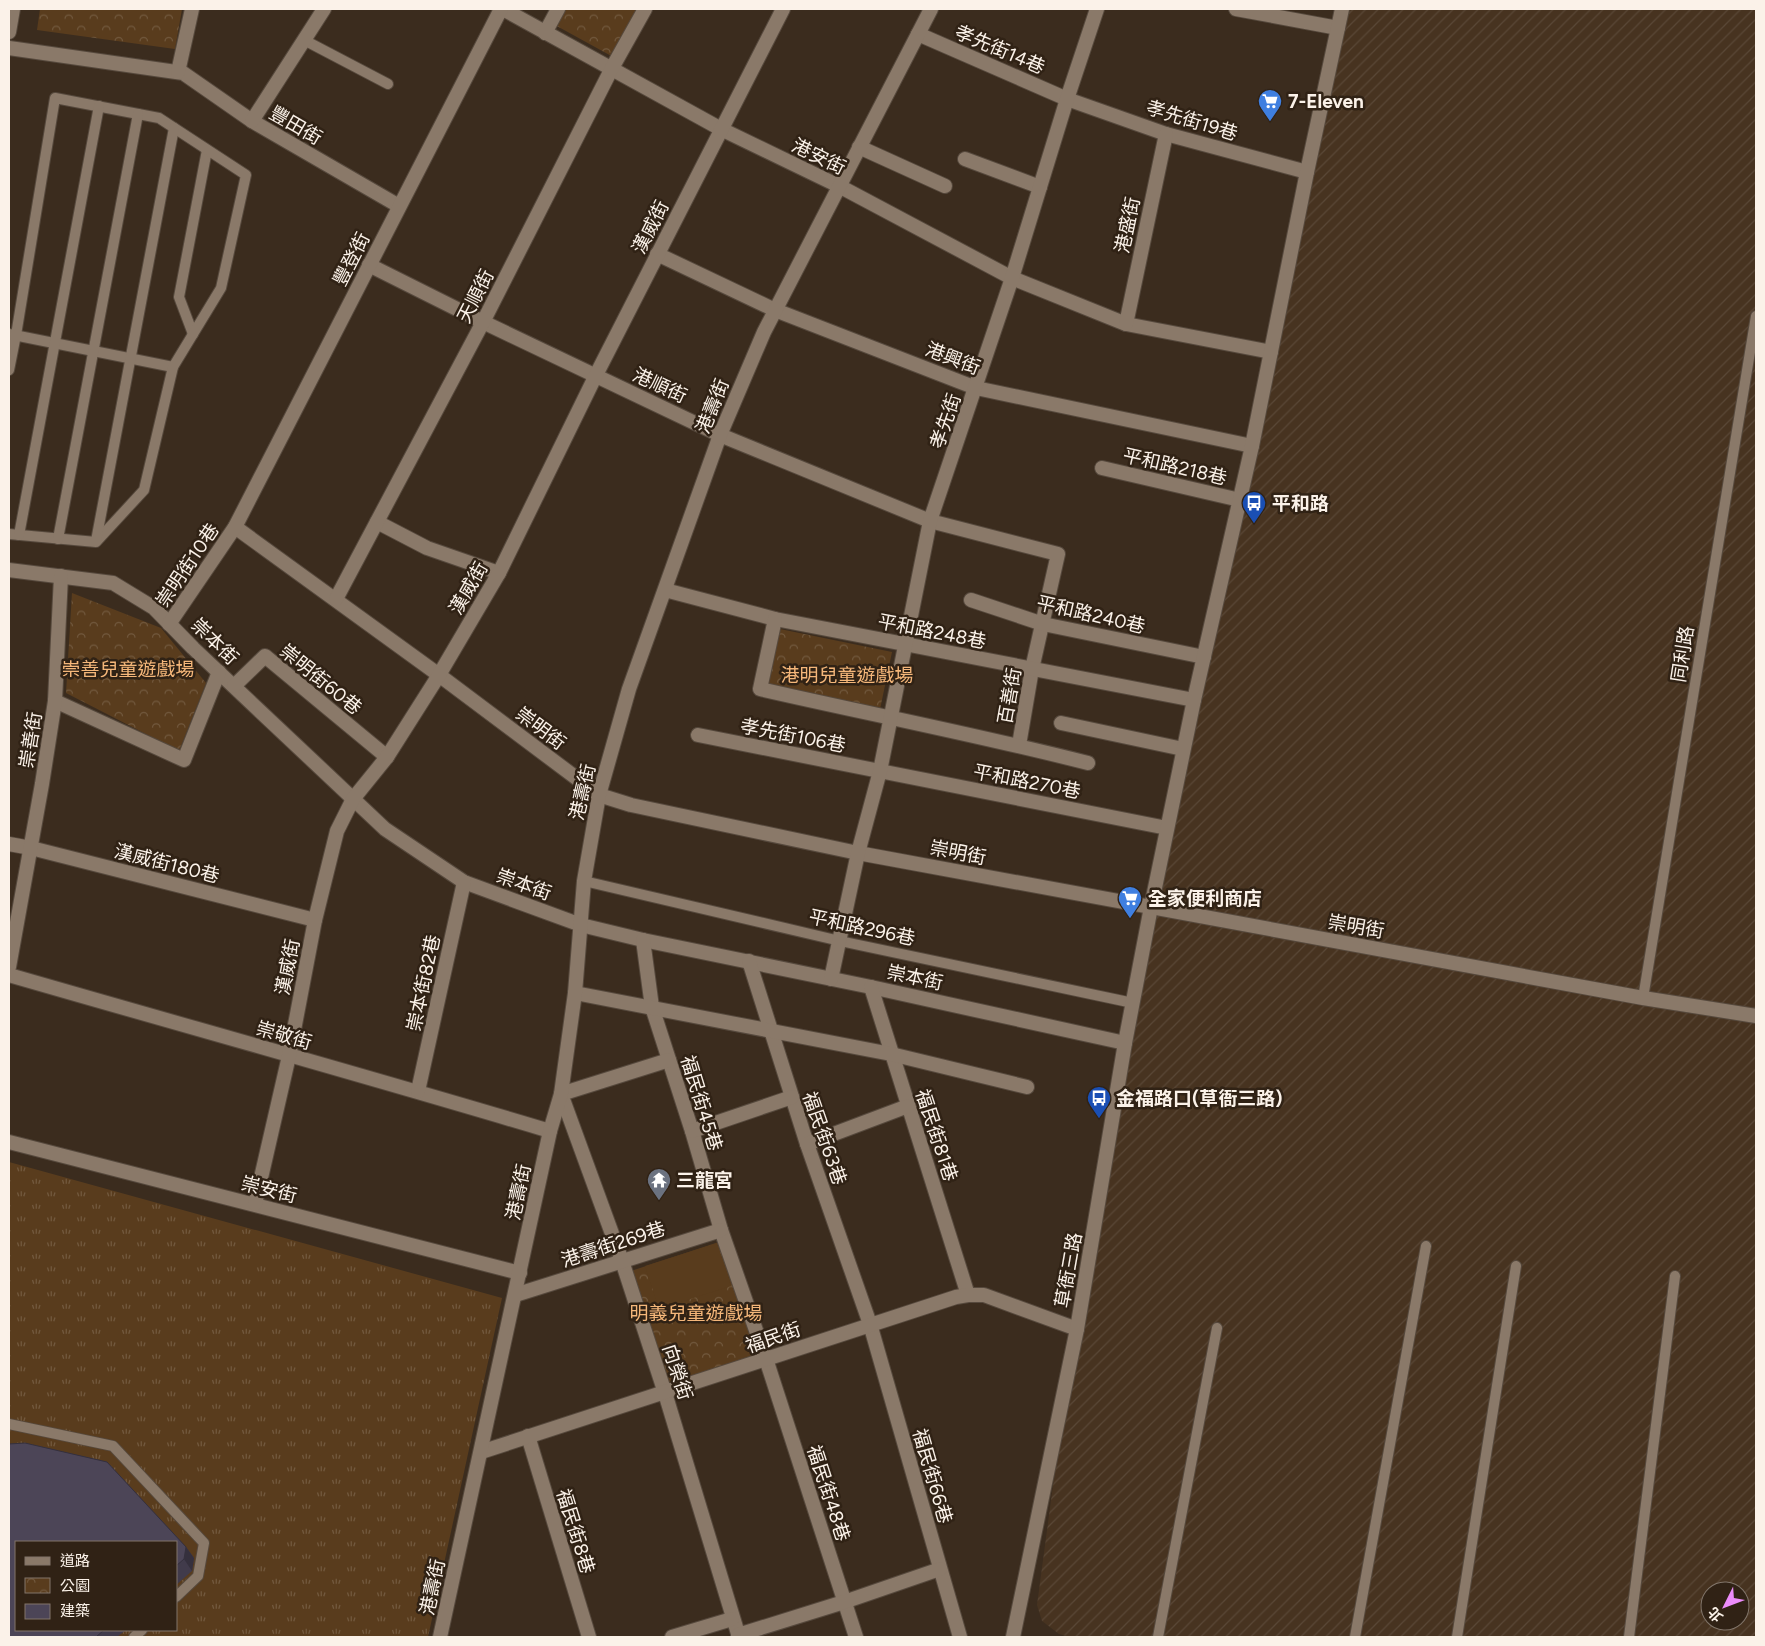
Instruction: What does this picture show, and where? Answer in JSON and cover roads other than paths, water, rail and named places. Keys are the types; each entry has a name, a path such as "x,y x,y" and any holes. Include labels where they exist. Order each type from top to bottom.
{"street":[{"path":"9,32 14,9"},
{"path":"178,72 192,9"},
{"path":"252,121 324,9"},
{"name":"港安街","path":"502,9 720,129 839,186 1012,278 1126,324 1271,352"},
{"name":"豐登街","path":"235,527 502,9"},
{"path":"545,33 558,9"},
{"name":"天順街","path":"336,599 483,322 612,68 645,9"},
{"name":"漢威街","path":"255,1204 289,1056 315,920 337,831 353,799 387,757 439,675 499,572 720,129 783,9"},
{"name":"港壽街","path":"440,1637 516,1295 550,1131 561,1094 575,993 584,881 599,795 629,689 720,434 764,332 931,9"},
{"name":"孝先街","path":"831,979 858,853 880,771 930,522 1012,278 1067,98 1097,9"},
{"path":"1236,9 1338,28"},
{"path":"1151,907 1183,749 1252,446 1342,9"},
{"name":"孝先街14巷","path":"918,34 1067,98"},
{"name":"豐田街","path":"9,48 183,73 252,121 399,206"},
{"name":"孝先街19巷","path":"1067,98 1166,134 1307,172"},
{"name":"港盛街","path":"1126,324 1166,134"},
{"path":"859,147 945,186"},
{"path":"965,159 1040,187"},
{"name":"港興街","path":"657,254 775,310 976,388 1252,446"},
{"name":"港順街","path":"369,265 483,322 720,434 930,522 1058,554"},
{"name":"平和路218巷","path":"1102,468 1240,500"},
{"path":"376,522 427,548 499,572"},
{"name":"崇明街","path":"235,527 336,599 599,795 631,805 858,853 1642,998 1756,1016"},
{"name":"崇明街10巷","path":"169,624 235,527"},
{"name":"百善街","path":"775,618 760,689 890,719 1019,745 1032,669 1058,554"},
{"name":"崇本街","path":"9,570 113,584 154,608 385,829 464,882 581,925 643,940 871,987 1125,1043"},
{"name":"崇善街","path":"9,966 42,784 55,700 61,576"},
{"name":"平和路248巷","path":"665,590 775,618 905,645 1194,700"},
{"name":"平和路240巷","path":"971,600 1043,624 1204,657"},
{"name":"崇明街60巷","path":"234,686 265,656 387,757"},
{"path":"55,700 184,760 219,672"},
{"path":"1061,723 1183,749"},
{"name":"孝先街106巷","path":"698,735 880,771"},
{"path":"1019,745 1088,762"},
{"name":"平和路270巷","path":"880,771 1167,828"},
{"name":"漢威街180巷","path":"9,844 315,920"},
{"name":"崇本街82巷","path":"418,1091 464,882"},
{"name":"草衙三路","path":"1013,1637 1077,1329 1125,1043 1151,907"},
{"name":"福民街45巷","path":"643,940 652,1007 692,1131 721,1230 766,1359"},
{"name":"福民街63巷","path":"749,961 807,1144 870,1324"},
{"name":"崇敬街","path":"9,975 289,1056 418,1091 550,1131"},
{"name":"福民街81巷","path":"871,987 968,1295"},
{"path":"575,993 891,1054 1027,1087"},
{"path":"561,1094 669,1060"},
{"name":"向榮街","path":"561,1094 622,1261 666,1393 738,1636"},
{"path":"692,1131 792,1097"},
{"path":"807,1144 908,1106"},
{"name":"崇安街","path":"9,1142 520,1273"},
{"name":"港壽街269巷","path":"516,1295 721,1230"},
{"name":"福民街","path":"481,1452 666,1393 933,1303 968,1295 984,1295 1077,1329"},
{"name":"福民街66巷","path":"870,1324 960,1637"},
{"name":"福民街48巷","path":"766,1359 856,1637"},
{"name":"福民街8巷","path":"528,1436 588,1637"},
{"path":"738,1636 940,1569"},
{"path":"672,1637 732,1619"}],"lane":[{"path":"304,40 388,84"},
{"path":"9,370 12,335 55,98 159,118 246,175 221,288 173,367 144,490 96,542"},
{"path":"96,542 14,535 56,344 99,106"},
{"path":"58,538 138,114"},
{"path":"96,542 174,128"},
{"path":"193,334 179,297 207,150"},
{"name":"同利路","path":"1642,998 1756,316"},
{"path":"12,335 173,367"},
{"name":"平和路296巷","path":"584,881 840,941 1133,1003"},
{"path":"1355,1637 1426,1246"},
{"path":"1457,1637 1516,1266"},
{"path":"1629,1637 1675,1276"},
{"path":"1158,1637 1217,1328"},
{"path":"9,1424 114,1446 204,1543 198,1576 178,1595"}],"place":[{"name":"7-Eleven","path":"1270,122"},
{"name":"平和路","path":"1254,524"},
{"name":"全家便利商店","path":"1130,919"},
{"name":"金福路口(草衙三路)","path":"1099,1119"},
{"name":"三龍宮","path":"659,1201"}],"park label":[{"name":"崇善兒童遊戲場","path":"128,669"},
{"name":"港明兒童遊戲場","path":"847,675"},
{"name":"明義兒童遊戲場","path":"696,1313"}]}
